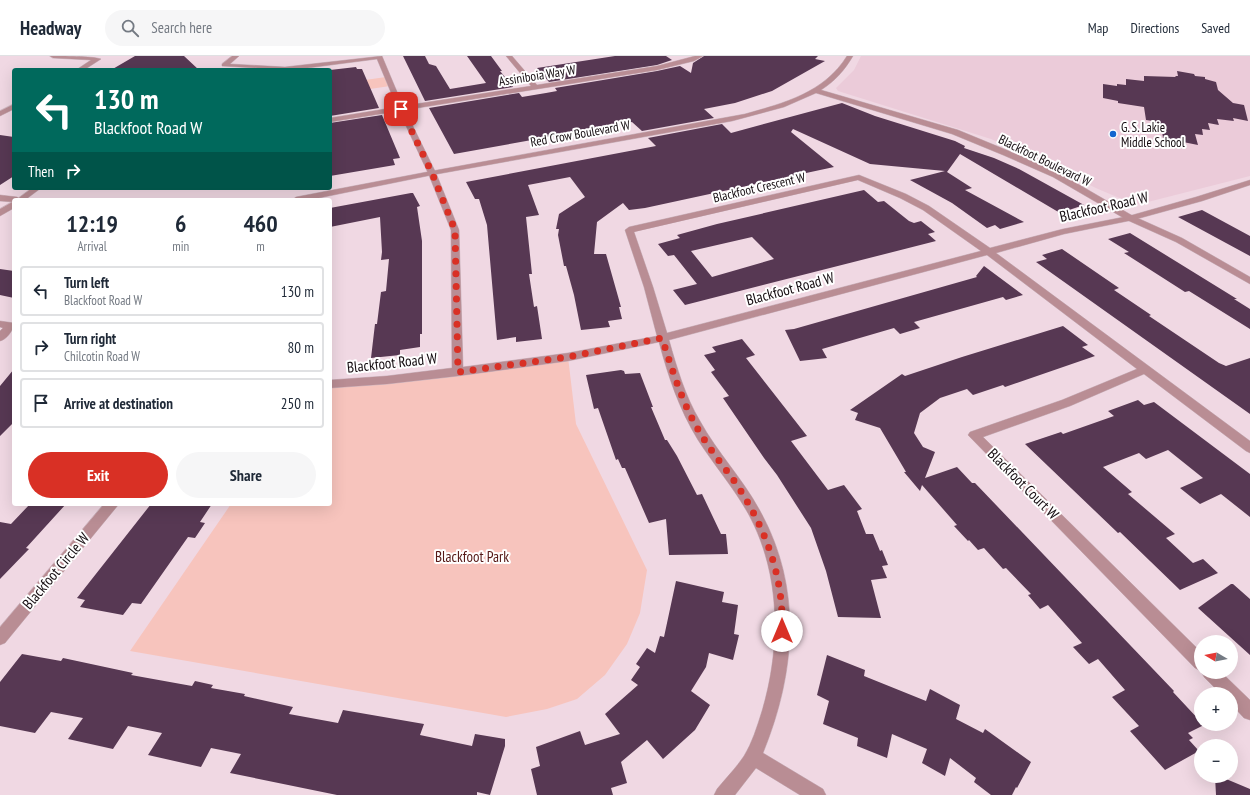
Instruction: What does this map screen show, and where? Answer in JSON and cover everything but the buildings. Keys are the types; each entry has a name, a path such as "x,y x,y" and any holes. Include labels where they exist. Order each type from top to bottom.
{"street":[{"path":"53,56 102,58"},
{"path":"236,56 224,65 261,68"},
{"path":"509,56 535,87"},
{"name":"Assiniboia Way W","path":"332,120 657,68 692,60 700,56"},
{"name":"Red Crow Boulevard W","path":"306,198 432,173 732,119 776,107 817,91 843,68 850,56"},
{"path":"299,68 379,57 401,109 432,173 455,230 458,372"},
{"path":"83,68 102,58"},
{"name":"Blackfoot Boulevard W","path":"817,91 925,123 984,144 1056,175 1130,218 1179,240 1250,281"},
{"path":"0,114 12,107"},
{"name":"Blackfoot Crescent W","path":"662,338 654,306 629,230 859,177 903,196 926,208 989,252"},
{"name":"Blackfoot Road W","path":"332,384 388,380 568,357 662,338 1063,232 1130,218 1199,199 1250,182"},
{"path":"21,198 34,190"},
{"path":"0,198 12,199"},
{"path":"0,213 12,205"},
{"path":"989,252 1144,370 1250,448"},
{"path":"0,324 10,325 0,338"},
{"path":"662,338 676,385 688,410 702,436 738,487 768,542 777,574 783,615 782,663 773,705 753,757 723,795"},
{"name":"Blackfoot Court W","path":"1144,370 1066,403 974,435 1194,656"},
{"name":"Blackfoot Circle W","path":"0,638 110,506"},
{"path":"1217,679 1250,712"},
{"path":"753,757 817,795"}],"shaded area":[{"name":"G. S. Lakie Middle School","path":"861,56 1250,56 1250,176 1136,205 991,139 838,91 836,88 854,70"}],"green space":[{"path":"386,77 390,86 332,95 332,85"},
{"name":"Blackfoot Park","path":"568,357 576,424 647,570 640,613 627,644 605,675 577,699 547,709 506,717 130,651 230,506 332,506 332,384"}],"place":[{"name":"G. S. Lakie Middle School","path":"1113,134"}],"route":[{"path":"401,109 432,173 455,230 458,372 568,357 662,338 676,385 688,410 702,436 738,487 768,542 777,574 783,615 782,631"}]}
